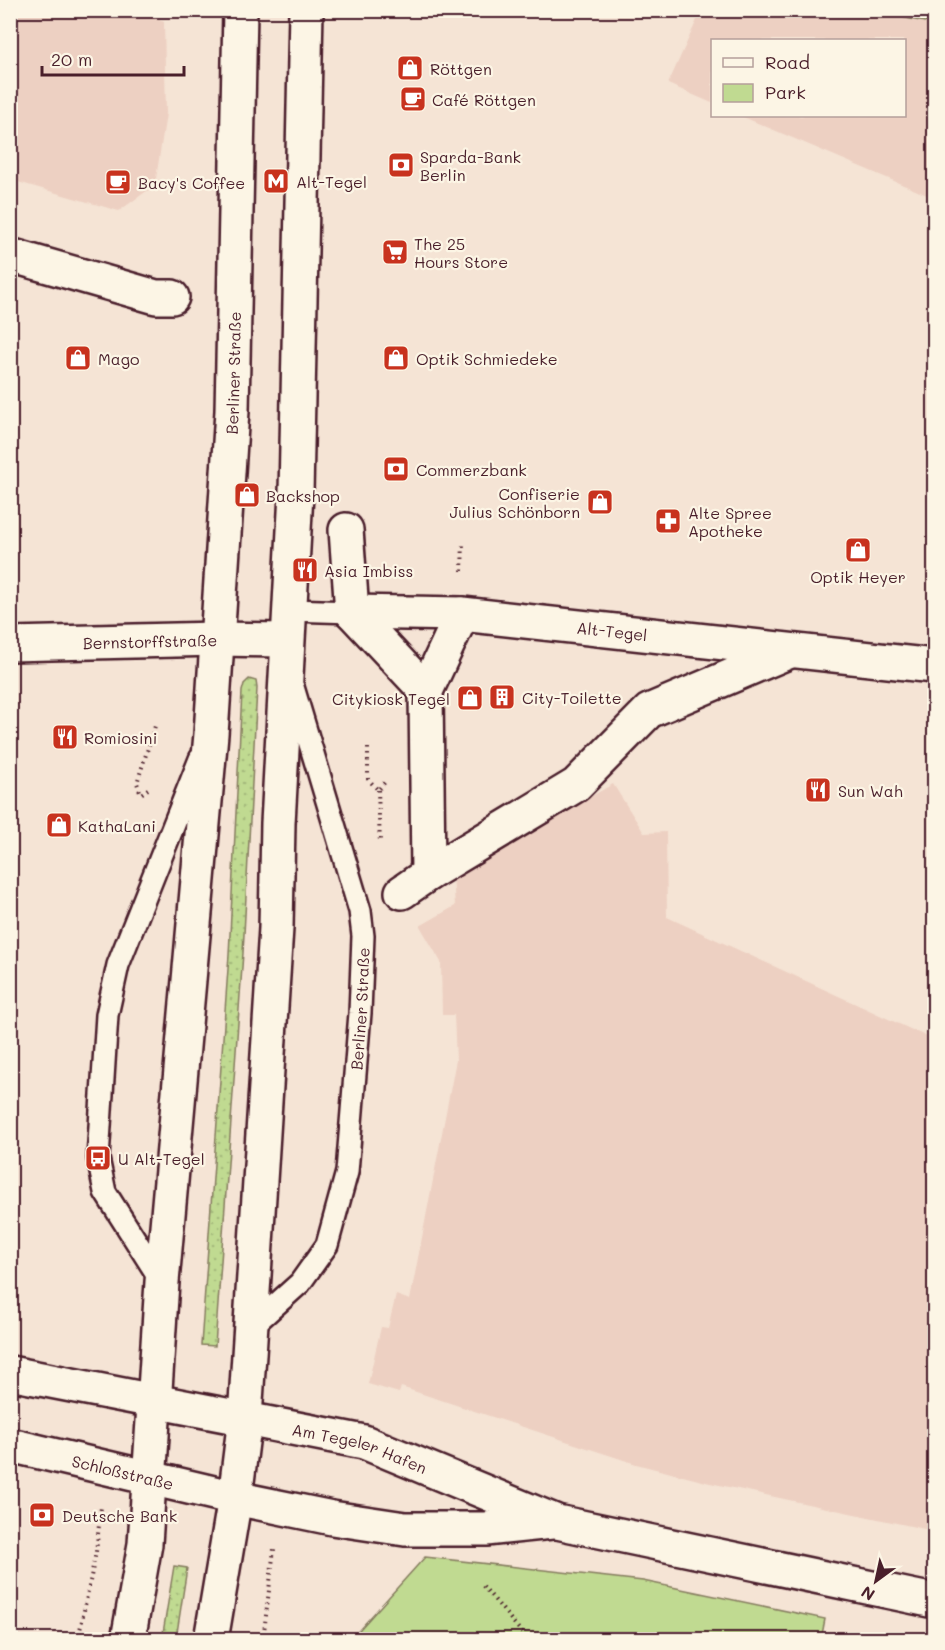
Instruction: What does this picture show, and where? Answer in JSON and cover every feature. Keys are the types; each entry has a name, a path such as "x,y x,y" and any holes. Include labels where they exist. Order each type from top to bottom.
{"main road":[{"name":"Berliner Straße","path":"128,1640 143,1563 151,1478 162,1282 211,734 234,366 240,10"},
{"name":"Berliner Straße","path":"211,1640 235,1498 245,1418 256,1211 276,928 278,822 299,385 306,10"},
{"path":"10,255 156,297 172,297"},
{"path":"346,530 352,612 426,691"},
{"name":"Alt-Tegel","path":"352,612 462,614 934,666"},
{"path":"462,614 426,691 415,883 576,785 649,711 791,650"},
{"name":"Bernstorffstraße","path":"10,644 288,639"},
{"path":"10,1373 156,1401"},
{"name":"Am Tegeler Hafen","path":"156,1401 364,1442 557,1522 934,1601"},
{"name":"Schloßstraße","path":"10,1445 235,1498"},
{"name":"Am Tegeler Hafen","path":"235,1498 332,1518 405,1529 486,1529 557,1522"}],"lane":[{"name":"Alt-Tegel","path":"288,639 352,612"},
{"name":"Berliner Straße","path":"251,1327 300,1283 327,1245 347,1172 360,1013 363,936 360,911 288,639"},
{"name":"Berliner Straße","path":"162,1282 105,1192 98,1158 107,1015 118,965 211,734"}],"path":[{"path":"452,571 464,571 463,542"},
{"path":"151,787 141,794 137,783 155,726"},
{"path":"368,748 368,779 378,789 380,844 384,854"},
{"path":"378,789 388,780"},
{"path":"78,1640 96,1552"},
{"path":"263,1640 271,1586"},
{"path":"483,1586 528,1640"},
{"path":"835,1640 837,1633"}],"shaded area":[{"path":"10,11 141,11 164,22 166,114 155,185 119,211 11,180"},
{"path":"701,11 934,11 934,198 743,117 906,117 906,39 711,39 711,103 668,84"},
{"path":"613,784 644,833 666,832 667,917 934,1040 934,1531 710,1483 636,1464 401,1387 399,1393 368,1384 381,1327 388,1328 396,1295 410,1300 456,1060 454,1015 442,1015 441,962 420,926 455,906 453,875"}],"green space":[{"path":"874,11 934,11 934,24"},
{"path":"249,679 256,681 257,688 243,953 215,1346 201,1345 229,955 242,691"},
{"path":"425,1557 643,1581 825,1619 821,1640 351,1639"},
{"path":"174,1566 187,1568 176,1639 162,1639"}],"place":[{"name":"Röttgen","path":"410,68"},
{"name":"Café Röttgen","path":"413,99"},
{"name":"Sparda-Bank Berlin","path":"401,165"},
{"name":"Alt-Tegel","path":"276,181"},
{"name":"Bacy's Coffee","path":"118,182"},
{"name":"The 25 Hours Store","path":"395,252"},
{"name":"Mago","path":"78,358"},
{"name":"Optik Schmiedeke","path":"396,358"},
{"name":"Commerzbank","path":"396,469"},
{"name":"Backshop","path":"247,495"},
{"name":"Confiserie Julius Schönborn","path":"600,502"},
{"name":"Alte Spree Apotheke","path":"668,521"},
{"name":"Optik Heyer","path":"858,550"},
{"name":"Asia Imbiss","path":"305,570"},
{"name":"City-Toilette","path":"502,697"},
{"name":"Citykiosk Tegel","path":"470,698"},
{"name":"Romiosini","path":"65,737"},
{"name":"Sun Wah","path":"818,790"},
{"name":"KathaLani","path":"59,825"},
{"name":"U Alt-Tegel","path":"98,1158"},
{"name":"Deutsche Bank","path":"42,1515"}]}
